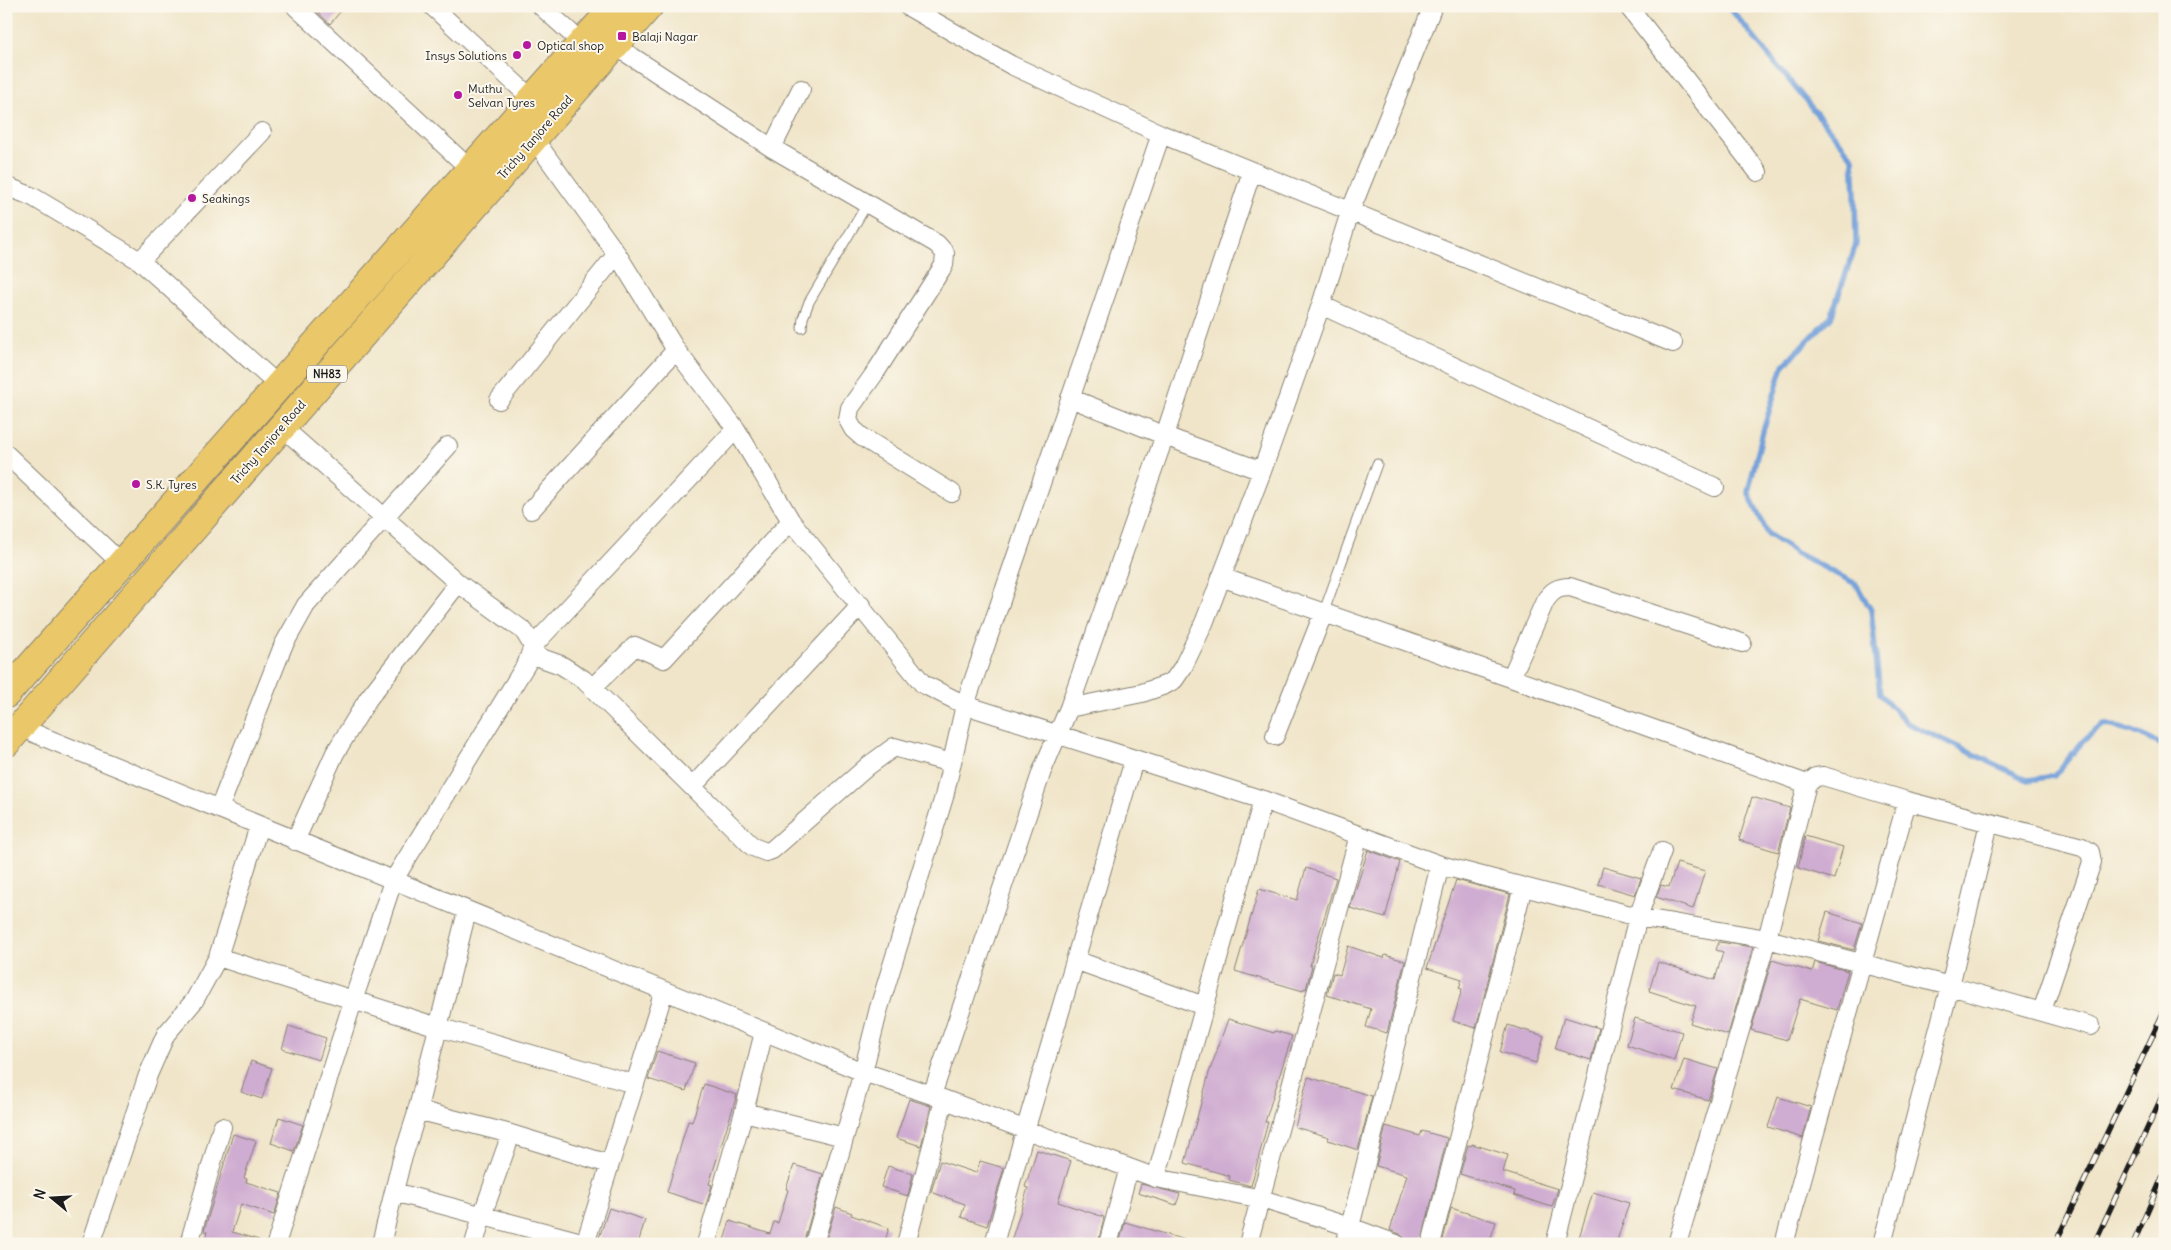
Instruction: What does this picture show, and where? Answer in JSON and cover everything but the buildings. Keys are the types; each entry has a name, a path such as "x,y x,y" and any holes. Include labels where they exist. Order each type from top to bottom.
{"highway":[{"name":"NH83","path":"6,694 616,6"},
{"name":"Trichy Tanjore Road","path":"13,735 649,6"}],"street":[{"path":"432,6 532,99"},
{"path":"541,6 582,43"},
{"path":"907,6 1012,65 1161,134 1673,343"},
{"path":"1070,708 1142,693 1174,680 1183,666 1204,623 1262,471 1321,305 1350,212 1433,6"},
{"path":"1628,6 1758,172"},
{"path":"296,7 470,169"},
{"path":"614,44 772,148 938,244 945,253 944,265 875,373 850,408 848,420 853,429 862,437 952,493"},
{"path":"772,148 801,89"},
{"path":"140,261 262,132"},
{"path":"814,1244 863,1072 879,1008 944,797 965,705 1161,134"},
{"path":"534,139 617,254 676,350 736,429 792,521 923,684 965,705 1264,800 1440,865 1638,917 1768,939 1950,986 2091,1026"},
{"path":"906,1244 938,1098 1042,771 1070,708 1165,435 1252,171"},
{"path":"6,186 33,197 140,261 279,386"},
{"path":"499,400 617,254"},
{"path":"1321,305 1715,487"},
{"path":"531,510 676,350"},
{"path":"1070,398 1262,471"},
{"path":"281,426 458,582 524,631 532,650 561,665 588,683 753,847 766,852 772,850 868,766 894,747 950,767"},
{"path":"276,1244 393,881 527,664 532,650 736,429"},
{"path":"219,809 283,646 306,605 448,446"},
{"path":"6,454 121,563"},
{"path":"588,683 635,646 664,659 792,521"},
{"path":"1221,578 1511,678 1807,784"},
{"path":"295,841 335,752 368,699 458,582"},
{"path":"1511,678 1545,601 1552,591 1560,587 1570,587 1742,643"},
{"path":"693,786 861,605"},
{"path":"1276,736 1323,614"},
{"path":"13,735 219,809 863,1072 1156,1178 1262,1199 1396,1244"},
{"path":"994,1244 1025,1131 1134,760"},
{"path":"1677,1244 1768,939 1807,784 1816,777 1823,776 1907,801 2082,847 2090,852 2092,862 2042,1012"},
{"path":"1156,1178 1264,800"},
{"path":"1784,1244 1907,801"},
{"path":"1882,1244 1950,986 1989,823"},
{"path":"91,1244 148,1075 166,1034 194,1001 218,957 259,826"},
{"path":"1248,1244 1262,1199 1359,835"},
{"path":"1555,1244 1638,917 1662,850"},
{"path":"1345,1244 1440,865"},
{"path":"1431,1244 1523,887"},
{"path":"381,1244 467,910"},
{"path":"218,957 438,1027 634,1084"},
{"path":"1075,960 1204,1006"},
{"path":"394,1192 585,1244 664,991"},
{"path":"706,1244 744,1112 750,1026"},
{"path":"417,1110 510,1134 609,1164"},
{"path":"744,1112 844,1136"},
{"path":"189,1244 222,1127"},
{"path":"474,1244 510,1134"},
{"path":"1108,1244 1129,1168"}],"lane":[{"path":"802,328 803,318 809,302 867,204"},
{"path":"1323,614 1377,464"}],"waterway":[{"path":"1728,6 1853,158 1856,244 1831,317 1783,366 1763,431 1748,492 1768,534 1796,553 1856,584 1871,610 1880,694 1907,723 2028,780 2054,776 2084,740 2104,724 2132,731 2165,746"}],"railway":[{"path":"2055,1244 2165,1009"},
{"path":"2094,1244 2165,1090"},
{"path":"2133,1244 2165,1171"}],"place":[{"name":"Balaji Nagar","path":"622,36"},
{"name":"Optical shop","path":"527,45"},
{"name":"Insys Solutions","path":"517,55"},
{"name":"Muthu Selvan Tyres","path":"458,95"},
{"name":"Seakings","path":"192,198"},
{"name":"S.K. Tyres","path":"136,484"}]}
